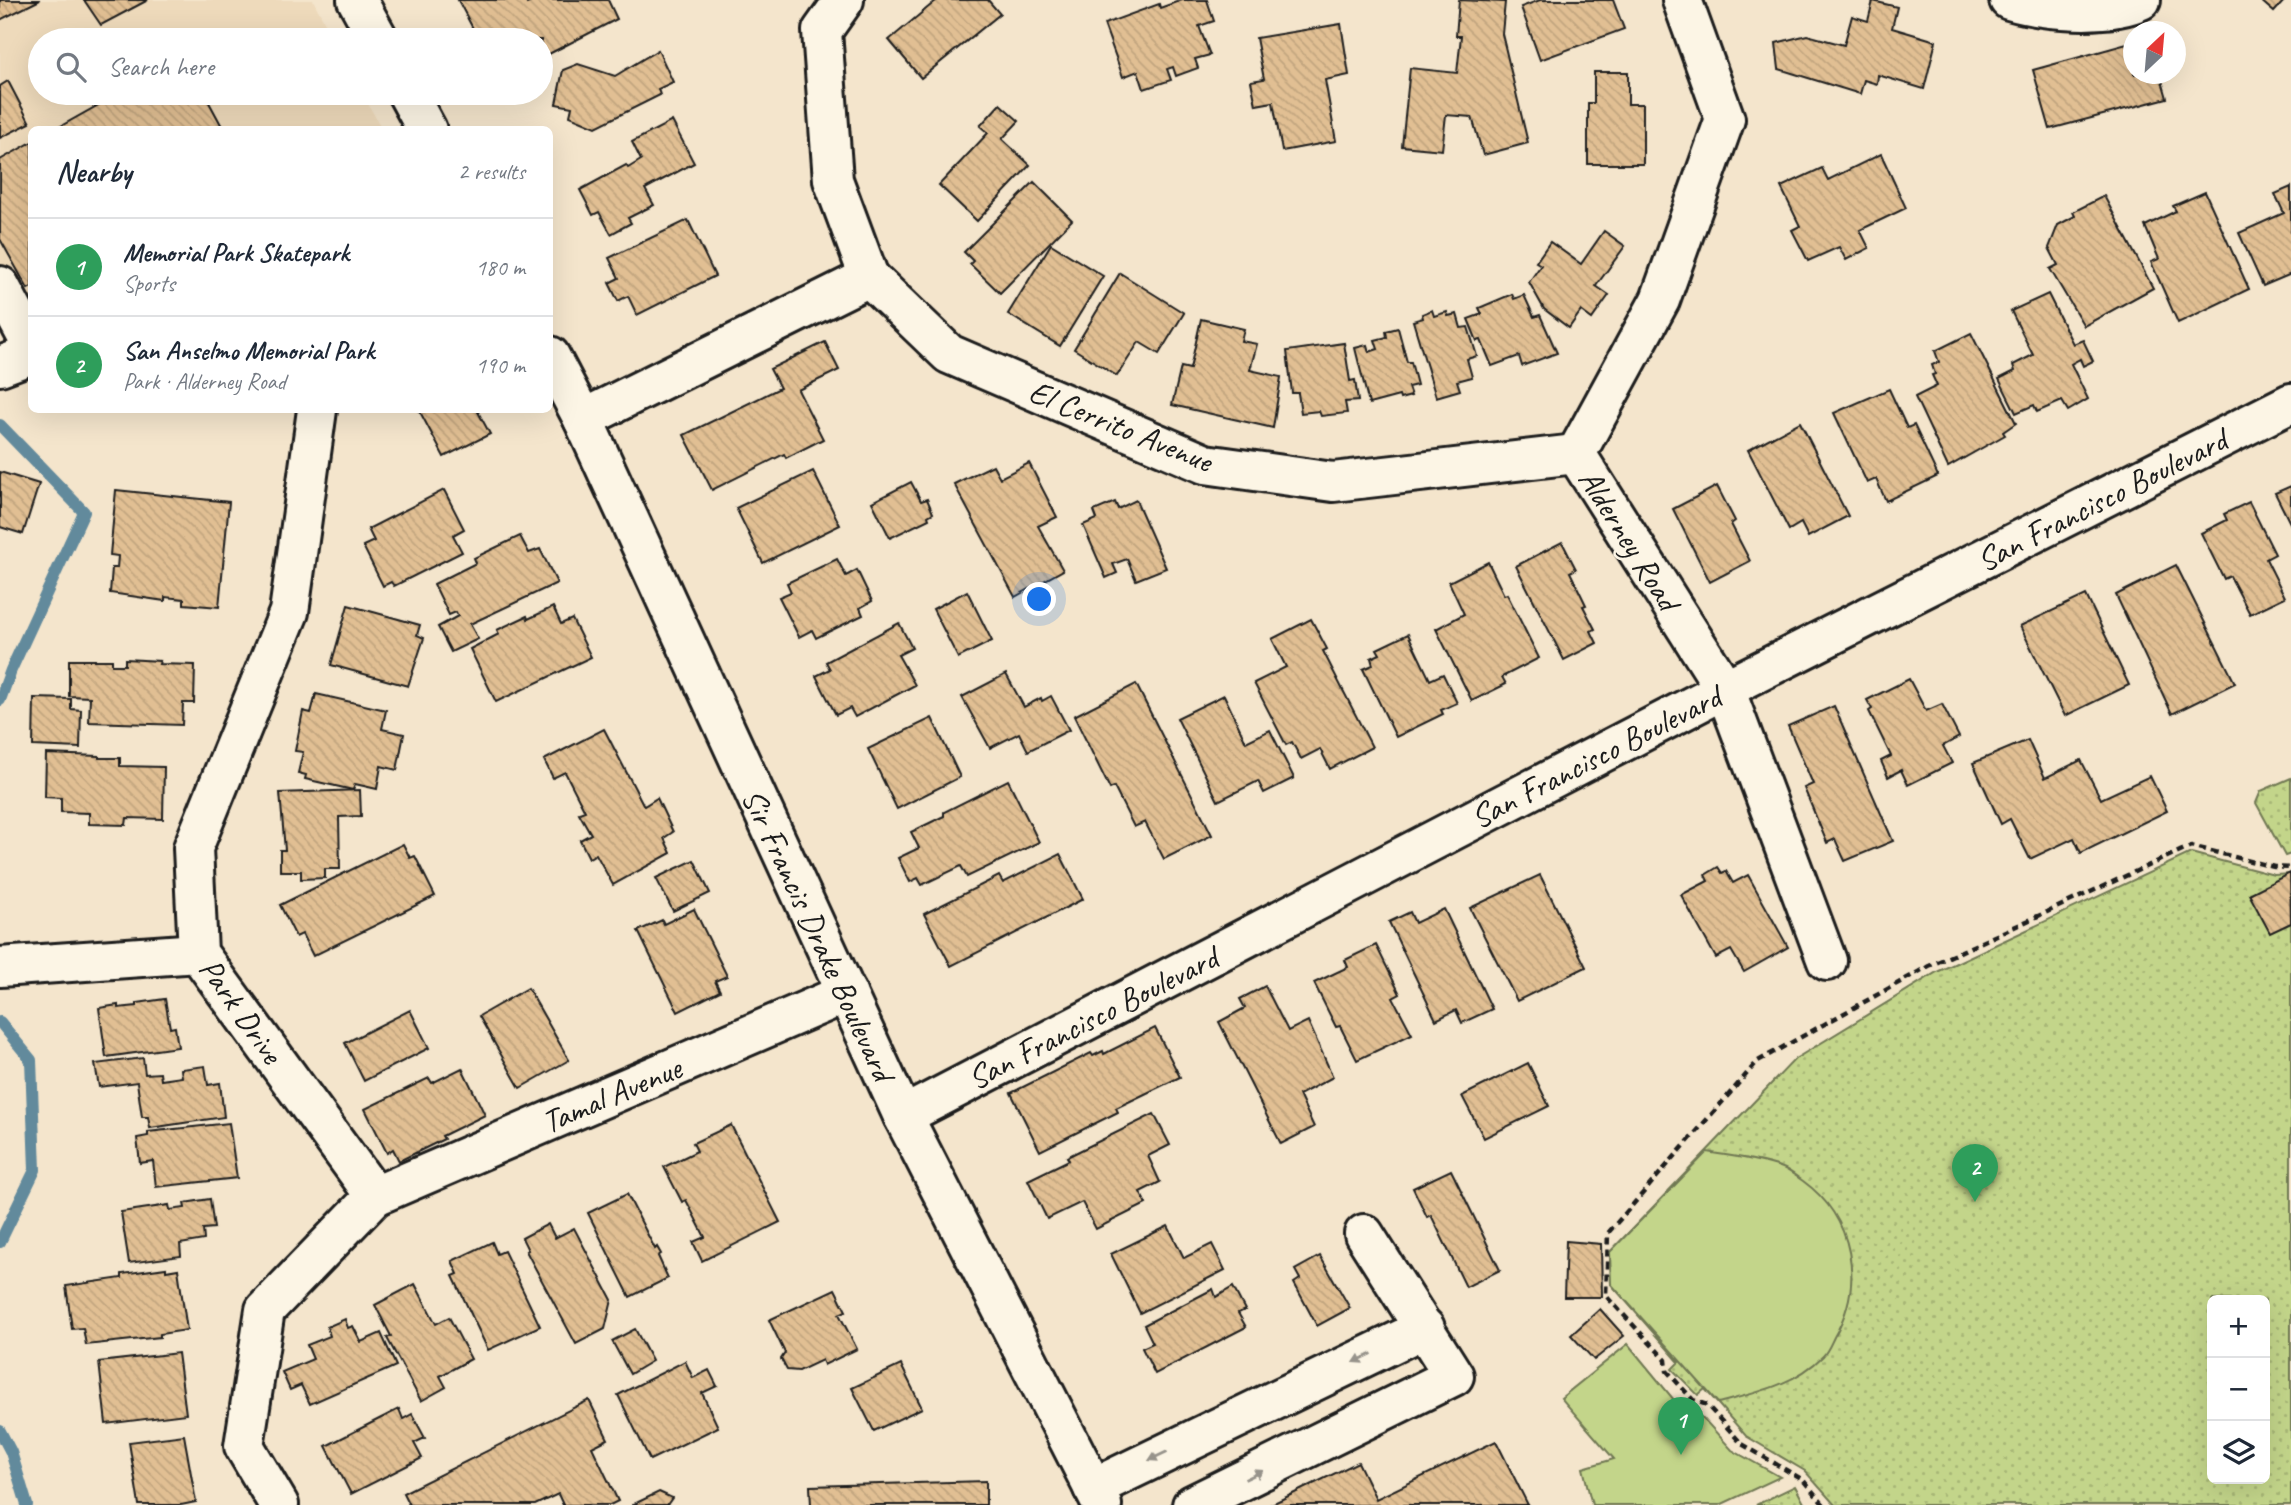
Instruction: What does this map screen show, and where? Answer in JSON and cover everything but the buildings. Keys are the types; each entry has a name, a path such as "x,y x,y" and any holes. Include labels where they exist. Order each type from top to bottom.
{"street":[{"path":"357,0 372,28"},
{"name":"El Cerrito Avenue","path":"844,0 822,31 833,180 869,277 949,354 1206,464 1333,482 1576,454"},
{"name":"Alderney Road","path":"1682,0 1725,119 1660,300 1576,454 1725,689 1827,961"},
{"path":"2009,0 2025,5 2082,10 2133,4 2141,0"},
{"path":"413,105 425,126"},
{"path":"583,419 869,277"},
{"path":"0,286 28,338"},
{"path":"0,366 28,356"},
{"name":"Sir Francis Drake Boulevard","path":"553,362 583,419 903,1115 1097,1496"},
{"name":"San Francisco Boulevard","path":"903,1115 1725,689 2291,403"},
{"name":"Park Drive","path":"317,413 289,612 193,848 198,953 375,1196"},
{"path":"0,967 198,953"},
{"name":"Tamal Avenue","path":"375,1196 847,993"},
{"path":"279,1505 244,1446 265,1310 375,1196"},
{"path":"1192,1505 1454,1376 1364,1234"},
{"path":"1097,1496 1425,1328"}],"path":[{"path":"1824,1505 1803,1480 1742,1444 1707,1405 1693,1400 1667,1371 1666,1360 1606,1296 1608,1233 1759,1061 1929,966 2191,846 2274,867 2291,868"}],"shaded area":[{"path":"0,0 313,0 328,28 28,28 28,105 369,105 380,126 28,126 28,311 0,322"}],"green space":[{"path":"2291,778 2291,854 2285,856 2256,803 2261,791"},
{"path":"2191,853 2274,875 2291,874 2291,1505 1835,1505 1805,1471 1746,1436 1705,1389 1698,1395 1672,1369 1679,1362 1611,1284 1610,1252 1795,1059 1937,972"},
{"path":"1707,1152 1777,1166 1803,1181 1820,1196 1834,1214 1849,1253 1851,1274 1844,1317 1823,1356 1787,1381 1718,1403 1611,1284 1610,1252"},
{"path":"1628,1344 1683,1411 1703,1418 1732,1450 1780,1477 1720,1505 1592,1505 1583,1468 1614,1459 1561,1398"},
{"path":"1795,1486 1805,1505 1756,1505"}],"waterway":[{"path":"0,425 84,512 11,670 0,700"},
{"path":"0,1022 31,1060 35,1170 0,1242"},
{"path":"0,1431 11,1452 27,1505"}],"place":[{"name":"San Anselmo Memorial Park","path":"1975,1202"},
{"name":"Memorial Park Skatepark","path":"1681,1455"}]}
